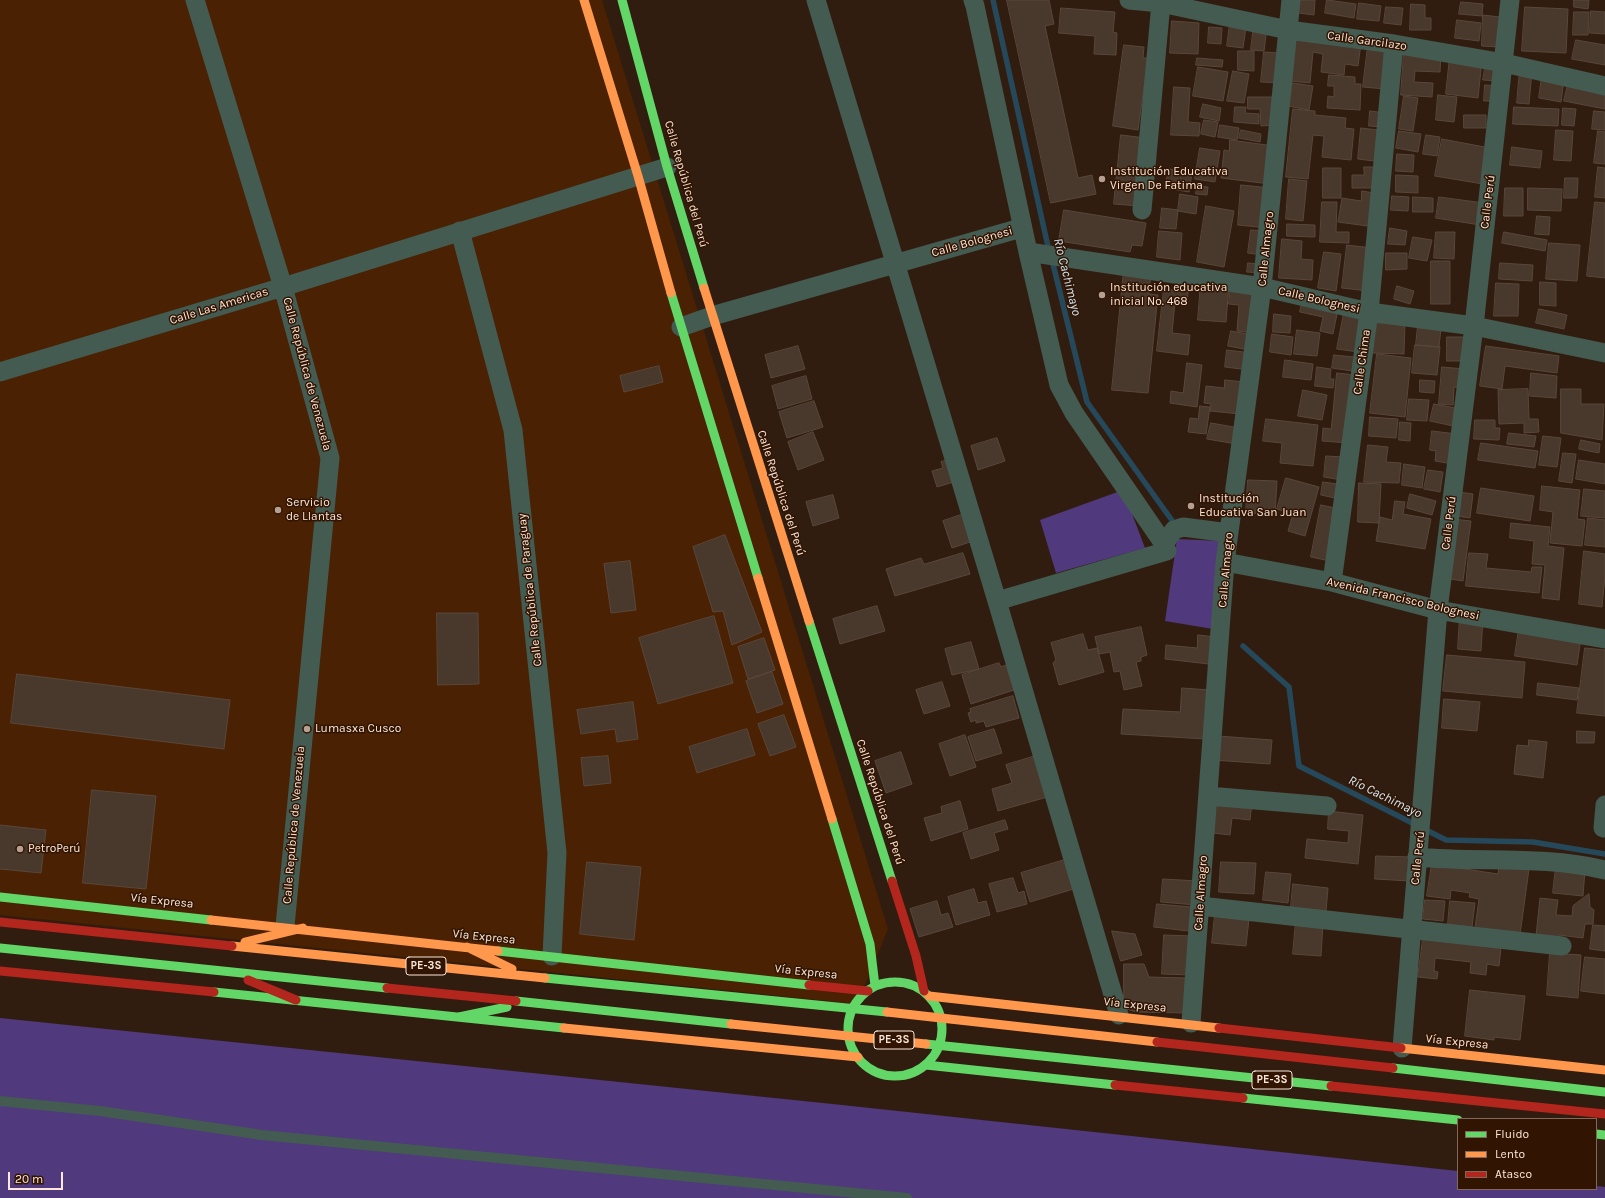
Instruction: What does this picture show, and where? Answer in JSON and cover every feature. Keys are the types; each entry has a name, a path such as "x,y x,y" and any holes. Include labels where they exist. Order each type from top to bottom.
{"main road":[{"path":"584,0 638,176 681,327 870,944 872,988 859,999 852,1009 848,1022 848,1035 852,1047 858,1057"},
{"name":"Calle República del Perú","path":"622,0 668,167 712,316 916,956 926,994"},
{"name":"Vía Expresa","path":"0,897 294,927 552,956 872,988 888,982 900,982 913,985 926,994 1605,1070"},
{"name":"PE-3S","path":"0,922 941,1018 1605,1092"},
{"path":"230,946 294,927"},
{"path":"468,947 526,976"},
{"name":"PE-3S","path":"0,948 1605,1114"},
{"path":"0,971 858,1057"},
{"path":"227,972 296,1000"},
{"path":"926,994 937,1006 941,1018 942,1032 940,1045 934,1056 926,1065"},
{"path":"459,1017 526,1002"},
{"name":"PE-3S","path":"858,1057 869,1068 883,1074 898,1076 913,1072 926,1065 1457,1120"},
{"path":"1580,1089 1605,1084"},
{"path":"1578,1111 1594,1118"}],"street":[{"name":"Calle República de Venezuela","path":"195,0 283,287 330,458 294,927"},
{"path":"816,0 997,601 1119,1015"},
{"path":"973,0 976,6 1021,228"},
{"name":"Calle Garcilazo","path":"1129,0 1161,3 1288,30 1394,44 1504,63 1605,86"},
{"name":"Calle Almagro","path":"1191,1023 1225,562 1262,287 1291,0"},
{"name":"Calle Perú","path":"1402,1048 1418,848 1423,813 1438,610 1474,326 1510,0"},
{"path":"1142,210 1161,3"},
{"name":"Calle Chima","path":"1332,582 1369,312 1394,44"},
{"name":"Calle Las Americas","path":"0,372 283,287 668,167"},
{"name":"Calle Bolognesi","path":"681,327 712,316 1021,228 1033,253 1262,287 1369,312 1474,326 1605,353"},
{"name":"Calle República de Paraguay","path":"460,231 513,430 557,853 552,956"},
{"path":"1033,253 1059,385 1074,413 1174,534"},
{"path":"1174,534 1229,533"},
{"path":"997,601 1167,550 1174,534"},
{"name":"Avenida Francisco Bolognesi","path":"1225,562 1332,582 1438,610 1605,639"},
{"path":"1208,796 1327,806"},
{"path":"1603,828 1605,804"},
{"path":"1418,848 1450,860 1531,859 1578,863 1605,870"},
{"path":"1200,906 1562,946"}],"lane":[{"path":"0,1101 100,1111 262,1135 907,1198"}],"shaded area":[{"path":"0,0 602,0 888,929 857,1004 0,915"},
{"path":"1123,490 1145,548 1056,573 1040,520"},
{"path":"1177,539 1221,541 1213,629 1165,621"},
{"path":"0,1018 842,1105 1457,1171 1457,1190 1597,1190 1597,1186 1605,1187 1605,1198 0,1198"}],"building":[{"path":"1007,0 1049,0 1054,24 1045,26 1078,178 1092,175 1096,194 1051,203"},
{"path":"1300,0 1315,0 1314,15 1299,13"},
{"path":"1327,0 1356,4 1354,18 1325,13"},
{"path":"1574,0 1589,0 1588,9 1574,7"},
{"path":"1461,2 1483,4 1482,16 1459,14"},
{"path":"1359,3 1381,6 1379,21 1357,19"},
{"path":"1411,4 1425,5 1425,18 1431,18 1431,30 1410,30"},
{"path":"1386,7 1403,8 1401,25 1384,23"},
{"path":"1525,7 1568,9 1566,53 1522,51"},
{"path":"1061,8 1115,12 1113,32 1117,33 1116,55 1094,54 1095,36 1059,33"},
{"path":"1591,11 1605,12 1605,34 1590,33"},
{"path":"1574,12 1589,12 1588,35 1573,35"},
{"path":"1483,15 1500,17 1498,47 1482,46"},
{"path":"1457,20 1481,23 1479,41 1455,38"},
{"path":"1172,21 1199,23 1198,54 1170,53"},
{"path":"1230,24 1246,27 1243,48 1227,46"},
{"path":"1254,25 1267,27 1264,51 1251,50"},
{"path":"1209,27 1222,28 1221,44 1208,43"},
{"path":"1296,36 1361,43 1358,66 1345,64 1344,75 1321,72 1323,54 1313,52 1310,83 1291,81"},
{"path":"1576,40 1605,45 1605,65 1572,59"},
{"path":"1124,45 1144,47 1143,58 1148,58 1138,130 1113,126"},
{"path":"1368,46 1390,48 1385,89 1363,87"},
{"path":"1238,51 1254,51 1254,71 1238,70"},
{"path":"1264,52 1278,53 1281,83 1261,82"},
{"path":"1404,52 1441,54 1440,72 1415,71 1414,82 1433,83 1432,97 1401,95"},
{"path":"1450,57 1482,60 1478,98 1446,94"},
{"path":"1197,58 1223,60 1222,67 1196,65"},
{"path":"1486,62 1501,64 1499,81 1483,80"},
{"path":"1198,67 1228,72 1223,101 1193,96"},
{"path":"1520,70 1532,71 1529,104 1517,103"},
{"path":"1233,71 1249,74 1244,103 1227,101"},
{"path":"1329,75 1355,77 1355,84 1361,84 1360,110 1327,108 1328,96 1334,97 1334,86 1328,86"},
{"path":"1542,76 1564,80 1561,102 1539,98"},
{"path":"1569,80 1605,87 1605,109 1564,101"},
{"path":"1293,83 1313,86 1309,110 1288,106"},
{"path":"1485,85 1499,86 1498,101 1484,101"},
{"path":"1174,87 1190,88 1188,122 1200,123 1199,136 1171,135"},
{"path":"1438,95 1457,97 1454,122 1436,120"},
{"path":"1404,96 1418,98 1413,131 1399,129"},
{"path":"1248,97 1275,97 1275,125 1261,126 1260,109 1248,109"},
{"path":"1203,104 1221,108 1219,121 1200,117"},
{"path":"1235,107 1246,107 1245,113 1259,114 1259,124 1234,122"},
{"path":"1514,107 1559,109 1558,126 1513,124"},
{"path":"1563,108 1576,109 1574,126 1562,125"},
{"path":"1293,109 1315,111 1315,115 1346,118 1345,128 1354,129 1351,160 1322,157 1324,136 1313,135 1308,179 1286,177"},
{"path":"1370,111 1385,113 1384,127 1369,126"},
{"path":"1594,111 1605,112 1605,130 1592,129"},
{"path":"1464,115 1486,115 1486,128 1464,128"},
{"path":"1204,120 1218,122 1215,137 1201,134"},
{"path":"1220,125 1239,128 1237,140 1218,137"},
{"path":"1361,128 1386,131 1382,162 1358,159"},
{"path":"1241,130 1261,134 1260,142 1239,138"},
{"path":"1556,130 1573,131 1571,161 1554,160"},
{"path":"1399,131 1421,134 1418,152 1396,148"},
{"path":"1598,131 1605,132 1605,164 1594,163"},
{"path":"1121,135 1146,138 1139,206 1114,204"},
{"path":"1426,135 1440,137 1437,156 1423,154"},
{"path":"1442,139 1490,148 1483,184 1435,176"},
{"path":"1230,140 1274,146 1270,184 1221,178 1224,150 1229,151"},
{"path":"1512,147 1542,151 1540,168 1510,165"},
{"path":"1200,148 1220,151 1215,182 1195,179"},
{"path":"1397,154 1414,155 1413,172 1396,171"},
{"path":"1364,167 1378,167 1378,188 1352,188 1352,175 1364,175"},
{"path":"1598,167 1605,168 1605,198 1595,197"},
{"path":"1323,168 1341,168 1341,198 1323,198"},
{"path":"1169,169 1192,173 1189,192 1165,188"},
{"path":"1396,175 1418,176 1418,193 1396,192"},
{"path":"1565,178 1578,178 1577,198 1564,198"},
{"path":"1289,179 1307,181 1303,221 1286,219"},
{"path":"1241,185 1271,188 1267,228 1238,225"},
{"path":"1197,186 1208,187 1207,195 1196,194"},
{"path":"1505,188 1523,188 1523,216 1504,216"},
{"path":"1528,188 1562,189 1561,211 1528,210"},
{"path":"1362,191 1380,194 1375,227 1338,222 1342,198 1361,201"},
{"path":"1180,194 1198,197 1196,214 1178,211"},
{"path":"1392,196 1409,197 1408,211 1391,210"},
{"path":"1413,197 1433,198 1433,212 1413,212"},
{"path":"1439,197 1484,203 1480,225 1436,218"},
{"path":"1322,202 1337,202 1336,232 1349,232 1349,243 1320,242"},
{"path":"1595,202 1605,203 1605,278 1587,276"},
{"path":"1206,206 1234,211 1224,267 1197,262"},
{"path":"1162,208 1178,210 1176,229 1160,228"},
{"path":"1064,210 1146,223 1142,246 1132,245 1130,252 1059,241"},
{"path":"1537,216 1550,217 1549,235 1535,234"},
{"path":"1287,224 1315,225 1315,237 1287,236"},
{"path":"1390,228 1407,231 1405,245 1388,244"},
{"path":"1251,230 1265,231 1263,255 1248,253"},
{"path":"1159,231 1182,233 1180,260 1157,257"},
{"path":"1436,232 1455,232 1454,259 1434,258"},
{"path":"1504,232 1547,240 1545,251 1502,243"},
{"path":"1413,237 1432,240 1427,261 1409,258"},
{"path":"1282,239 1302,241 1301,259 1313,260 1312,280 1279,278"},
{"path":"1549,243 1580,245 1577,281 1546,279"},
{"path":"1347,245 1372,248 1368,291 1342,288"},
{"path":"1324,252 1341,254 1336,291 1318,288"},
{"path":"1386,253 1407,253 1407,269 1386,270"},
{"path":"1431,261 1450,261 1450,304 1431,304"},
{"path":"1248,263 1262,264 1261,273 1247,272"},
{"path":"1500,263 1533,265 1532,281 1499,279"},
{"path":"1124,270 1151,273 1149,294 1158,295 1148,393 1112,390"},
{"path":"1201,282 1229,284 1226,322 1198,320"},
{"path":"1540,282 1556,283 1556,306 1540,305"},
{"path":"1496,283 1519,284 1518,316 1494,316"},
{"path":"1231,286 1258,288 1254,333 1237,331 1239,305 1229,304"},
{"path":"1397,286 1414,291 1410,304 1394,299"},
{"path":"1164,289 1188,292 1187,303 1175,302 1172,333 1190,335 1188,355 1157,351"},
{"path":"1302,302 1338,309 1333,334 1320,331 1323,317 1300,312"},
{"path":"1539,309 1567,315 1564,329 1536,323"},
{"path":"1344,313 1364,316 1358,352 1337,349"},
{"path":"1274,314 1291,316 1290,333 1273,332"},
{"path":"1374,323 1405,323 1404,354 1373,353"},
{"path":"1418,326 1441,328 1439,347 1416,345"},
{"path":"1297,330 1320,333 1317,356 1294,354"},
{"path":"1231,331 1252,335 1249,350 1228,346"},
{"path":"1272,334 1293,337 1291,355 1270,352"},
{"path":"1447,337 1464,337 1464,361 1447,361"},
{"path":"1415,345 1440,347 1437,375 1412,373"},
{"path":"798,346 805,369 771,378 765,355"},
{"path":"1486,346 1559,356 1557,373 1505,366 1502,389 1480,386"},
{"path":"1227,350 1251,353 1249,370 1225,367"},
{"path":"1377,354 1411,358 1405,417 1370,413"},
{"path":"1334,355 1354,357 1352,371 1332,368"},
{"path":"1285,360 1313,364 1311,380 1283,377"},
{"path":"1187,363 1202,365 1197,407 1170,403 1171,391 1183,393"},
{"path":"659,366 663,382 624,392 620,376"},
{"path":"1317,367 1331,369 1330,379 1334,379 1333,388 1315,386"},
{"path":"1442,367 1465,369 1463,388 1454,387 1453,405 1439,404"},
{"path":"1337,373 1356,375 1349,443 1322,441 1323,428 1331,429"},
{"path":"1531,373 1557,376 1556,398 1530,396"},
{"path":"806,376 812,399 778,409 772,386"},
{"path":"1225,380 1244,382 1240,414 1210,411 1211,404 1204,403 1206,386 1224,388"},
{"path":"1420,380 1435,381 1434,393 1420,392"},
{"path":"1528,389 1529,419 1538,419 1539,432 1524,433 1524,423 1499,424 1498,390"},
{"path":"1561,389 1581,389 1581,404 1604,404 1602,440 1561,433"},
{"path":"1303,390 1327,395 1322,420 1298,416"},
{"path":"1409,399 1429,400 1427,421 1407,420"},
{"path":"814,401 823,427 787,438 779,412"},
{"path":"1434,404 1461,409 1458,427 1430,421"},
{"path":"1200,406 1210,407 1206,434 1188,432 1190,418 1198,419"},
{"path":"1370,417 1398,419 1396,438 1369,436"},
{"path":"1266,419 1318,425 1313,466 1280,463 1282,443 1263,441"},
{"path":"1475,420 1495,420 1495,428 1500,428 1499,440 1474,439"},
{"path":"1400,422 1411,423 1410,441 1399,440"},
{"path":"1211,423 1239,428 1236,444 1207,439"},
{"path":"1432,431 1457,434 1453,464 1435,461 1436,451 1430,450"},
{"path":"813,432 824,460 798,470 788,442"},
{"path":"1509,433 1536,436 1534,447 1507,444"},
{"path":"1543,436 1561,438 1557,467 1539,465"},
{"path":"997,438 1005,461 978,470 971,446"},
{"path":"1581,440 1600,444 1599,453 1579,449"},
{"path":"1481,443 1538,451 1535,468 1478,460"},
{"path":"1368,445 1388,447 1386,462 1401,463 1399,483 1364,482"},
{"path":"1563,453 1576,454 1572,483 1559,481"},
{"path":"1326,456 1344,457 1342,480 1324,477"},
{"path":"948,460 954,482 937,487 932,471 943,468 941,462"},
{"path":"1579,460 1605,464 1605,484 1576,479"},
{"path":"1404,464 1425,467 1422,488 1402,485"},
{"path":"1428,470 1443,472 1440,492 1424,489"},
{"path":"1286,478 1319,487 1305,536 1288,531 1293,514 1277,509"},
{"path":"1248,480 1277,481 1275,514 1246,513"},
{"path":"1323,482 1337,484 1335,498 1321,495"},
{"path":"1359,483 1381,484 1379,523 1358,522"},
{"path":"1542,486 1580,490 1577,519 1585,520 1582,546 1550,543 1553,512 1540,510"},
{"path":"1481,488 1534,496 1530,521 1477,513"},
{"path":"1584,489 1605,491 1605,518 1581,516"},
{"path":"1459,492 1473,494 1470,518 1456,516"},
{"path":"1410,494 1436,501 1432,515 1407,508"},
{"path":"833,495 839,518 813,526 806,502"},
{"path":"1395,501 1405,502 1403,514 1431,519 1425,549 1376,541 1380,517 1392,520"},
{"path":"1321,505 1340,509 1330,561 1311,557"},
{"path":"964,514 973,541 952,548 943,521"},
{"path":"1588,518 1605,520 1605,547 1585,545"},
{"path":"1453,519 1471,521 1463,581 1445,578"},
{"path":"1511,523 1550,527 1548,546 1564,548 1559,600 1542,598 1545,565 1532,564 1534,541 1510,538"},
{"path":"725,535 762,632 732,645 723,611 713,612 693,547"},
{"path":"1584,551 1605,554 1605,576 1602,607 1579,604"},
{"path":"963,553 970,574 895,596 886,569 921,558 924,564"},
{"path":"1469,553 1488,554 1486,568 1531,572 1532,567 1542,567 1539,593 1466,586"},
{"path":"630,561 636,610 611,613 604,564"},
{"path":"877,606 885,631 840,644 833,619"},
{"path":"437,613 478,613 479,684 438,685"},
{"path":"714,616 733,683 658,704 639,638"},
{"path":"1460,617 1483,618 1481,651 1458,649"},
{"path":"1141,627 1147,655 1141,657 1141,661 1136,662 1142,686 1124,690 1120,671 1114,672 1110,652 1099,654 1095,637"},
{"path":"1519,629 1581,638 1577,665 1515,656"},
{"path":"1083,634 1088,650 1097,648 1104,672 1059,685 1053,663 1056,660 1051,643"},
{"path":"1198,635 1216,637 1209,664 1165,659 1166,645 1197,648"},
{"path":"764,638 775,670 748,679 738,647"},
{"path":"971,642 979,669 952,675 945,649"},
{"path":"1585,648 1605,650 1605,716 1577,713"},
{"path":"1447,655 1525,662 1522,698 1443,691"},
{"path":"999,663 1001,667 1006,665 1014,690 971,704 962,675"},
{"path":"772,672 783,704 757,713 746,681"},
{"path":"17,674 230,700 224,749 11,723"},
{"path":"942,682 950,706 924,714 916,690"},
{"path":"1538,683 1579,688 1577,700 1537,695"},
{"path":"1182,688 1210,690 1206,739 1121,734 1123,709 1180,712"},
{"path":"1013,696 1019,718 986,727 984,721 976,723 976,720 971,722 968,713 971,712 970,709"},
{"path":"1444,699 1480,702 1477,731 1442,728"},
{"path":"633,702 638,739 617,742 615,729 581,734 577,710"},
{"path":"784,715 796,747 770,756 758,724"},
{"path":"747,729 755,755 697,773 689,747"},
{"path":"994,729 1002,753 976,761 968,737"},
{"path":"1577,731 1595,732 1594,743 1577,743"},
{"path":"965,735 976,767 950,776 939,744"},
{"path":"1218,736 1272,740 1270,764 1213,760"},
{"path":"1529,740 1547,742 1543,778 1514,774 1517,745 1528,746"},
{"path":"901,752 912,784 886,793 875,761"},
{"path":"1039,755 1051,796 998,811 992,789 1012,783 1006,765"},
{"path":"608,756 611,783 584,786 581,758"},
{"path":"92,790 156,796 146,889 83,883"},
{"path":"1216,798 1252,802 1250,820 1232,818 1230,835 1213,833"},
{"path":"960,801 968,829 931,841 924,818 942,813 941,807"},
{"path":"1329,811 1363,815 1358,864 1305,858 1307,839 1348,843 1349,831 1328,829"},
{"path":"1005,820 1008,829 994,833 999,850 971,859 963,833"},
{"path":"0,825 46,830 41,873 0,869"},
{"path":"1376,856 1411,857 1410,881 1375,879"},
{"path":"1068,859 1077,888 1030,902 1021,873"},
{"path":"587,862 641,867 634,940 580,934"},
{"path":"1221,862 1256,863 1254,894 1219,892"},
{"path":"1432,864 1498,874 1499,865 1529,869 1520,935 1475,928 1479,899 1469,897 1470,893 1451,890 1450,899 1427,896"},
{"path":"1556,867 1585,870 1583,896 1553,893"},
{"path":"1266,872 1291,874 1288,903 1263,900"},
{"path":"1013,878 1018,893 1024,891 1027,904 997,912 989,884"},
{"path":"1163,879 1198,881 1196,905 1161,902"},
{"path":"1293,884 1328,888 1326,911 1291,907"},
{"path":"974,889 978,903 986,901 990,915 956,925 948,897"},
{"path":"1589,894 1590,907 1594,910 1593,924 1585,924 1583,938 1559,935 1558,938 1536,936 1540,898 1558,900 1556,915 1572,916 1573,906"},
{"path":"1425,900 1445,901 1443,921 1423,919"},
{"path":"937,901 941,915 948,913 953,927 919,937 910,909"},
{"path":"1450,901 1475,903 1472,927 1448,924"},
{"path":"1157,904 1192,907 1189,931 1154,927"},
{"path":"1215,915 1249,919 1246,946 1212,943"},
{"path":"1296,921 1323,923 1321,956 1293,954"},
{"path":"1593,925 1605,926 1605,951 1590,949"},
{"path":"1112,931 1135,934 1142,955 1121,961"},
{"path":"1164,935 1192,936 1191,975 1162,974"},
{"path":"1423,939 1501,948 1499,966 1487,964 1486,975 1470,973 1471,962 1435,958 1434,971 1438,972 1437,979 1418,977"},
{"path":"1550,953 1581,955 1578,998 1547,995"},
{"path":"1585,957 1605,959 1605,994 1581,991"},
{"path":"1124,964 1144,964 1149,977 1186,978 1186,1013 1136,1012 1124,1008"},
{"path":"1470,990 1525,996 1520,1040 1494,1037 1494,1040 1465,1036"}],"waterway":[{"name":"Río Cachimayo","path":"993,0 1049,251"},
{"name":"Río Cachimayo","path":"1052,260 1087,402 1176,526"},
{"name":"Río Cachimayo","path":"1243,646 1289,687 1299,766 1446,840 1533,842 1605,854"}],"traffic: fast":[{"path":"622,0 667,167 704,288"},
{"path":"671,293 758,578"},
{"path":"809,621 892,881"},
{"path":"832,819 870,944 875,986"},
{"path":"0,897 211,920"},
{"path":"0,948 387,988"},
{"path":"498,951 809,985"},
{"path":"545,978 887,1012"},
{"path":"895,982 913,986 928,996 938,1011 942,1029 938,1047 928,1062 913,1072 895,1076 877,1072 862,1062 852,1047 848,1029 852,1011 862,996 877,986 895,982"},
{"path":"214,992 564,1028"},
{"path":"516,1001 731,1024"},
{"path":"459,1017 507,1007"},
{"path":"926,1044 1331,1086"},
{"path":"926,1065 1115,1085"},
{"path":"1393,1068 1605,1092"},
{"path":"1243,1098 1457,1120"},
{"path":"1597,1134 1605,1135"}],"traffic: slow":[{"path":"584,0 638,176 671,293"},
{"path":"704,288 809,621"},
{"path":"758,578 832,819"},
{"path":"211,920 498,951"},
{"path":"245,942 303,928"},
{"path":"232,946 545,978"},
{"path":"467,947 512,969"},
{"path":"929,996 1219,1028"},
{"path":"887,1012 1157,1042"},
{"path":"731,1024 926,1044"},
{"path":"564,1028 858,1057"},
{"path":"1401,1048 1605,1070"}],"traffic: jam":[{"path":"892,881 916,956 924,991"},
{"path":"0,922 232,946"},
{"path":"0,971 214,992"},
{"path":"248,980 296,1000"},
{"path":"809,985 868,991"},
{"path":"387,988 516,1001"},
{"path":"1219,1028 1401,1048"},
{"path":"1157,1042 1393,1068"},
{"path":"1115,1085 1243,1098"},
{"path":"1331,1086 1605,1114"}],"place":[{"name":"Institución Educativa Virgen De Fatima","path":"1102,179"},
{"name":"Institución educativa inicial No. 468","path":"1102,295"},
{"name":"Institución Educativa San Juan","path":"1191,506"},
{"name":"Servicio de Llantas","path":"278,510"},
{"name":"Lumasxa Cusco","path":"307,729"},
{"name":"PetroPerú","path":"20,849"}]}
